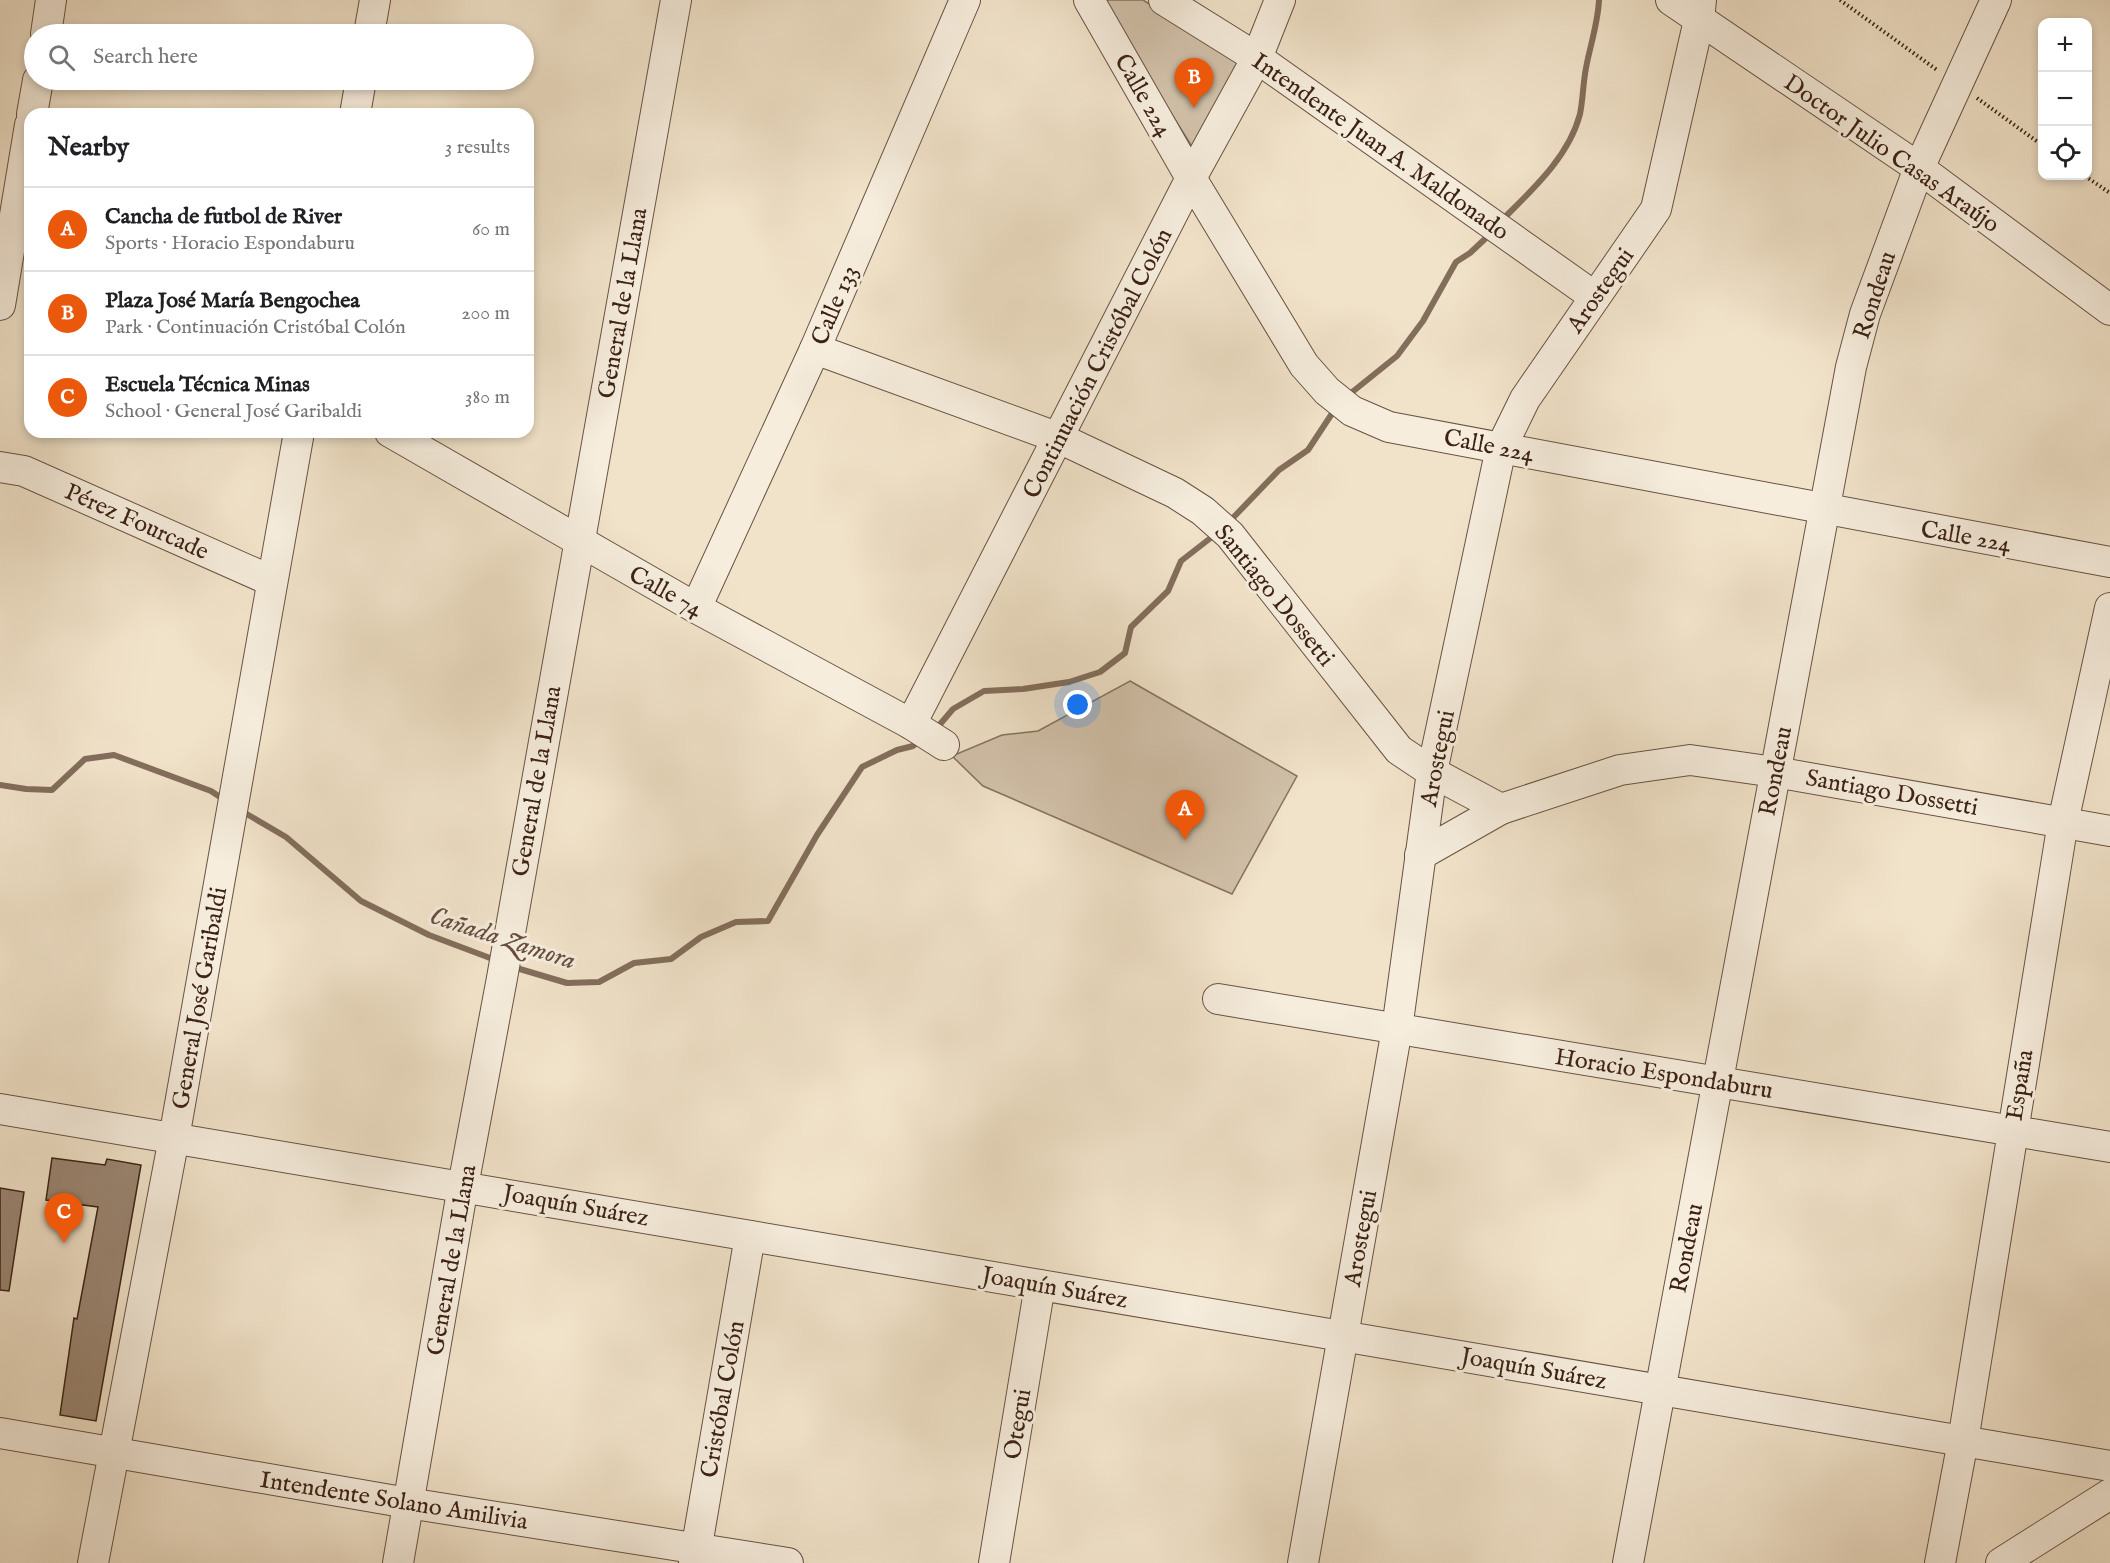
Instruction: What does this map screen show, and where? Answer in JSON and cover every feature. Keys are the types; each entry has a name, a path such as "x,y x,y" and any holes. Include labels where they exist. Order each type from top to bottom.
{"street":[{"path":"47,24 51,0"},
{"path":"371,24 375,0"},
{"name":"General de la Llana","path":"398,1563 463,1186 676,0"},
{"name":"Calle 133","path":"696,608 815,350 965,0"},
{"name":"Calle 224","path":"1089,0 1191,178 1304,365 1327,391 1352,411 1389,427 2110,562"},
{"name":"Intendente Juan A. Maldonado","path":"1164,0 1257,58 1595,297"},
{"name":"Continuación Cristóbal Colón","path":"927,734 1059,438 1191,178 1257,58 1280,0"},
{"name":"Doctor Julio Casas Araújo","path":"1671,0 1700,10 1919,168 2110,310"},
{"name":"Rondeau","path":"1628,1563 1851,367 1865,314 1919,168 1996,0"},
{"name":"Arostegui","path":"1303,1563 1397,1029 1432,772 1501,448 1525,399 1656,209 1700,10"},
{"path":"33,108 36,90"},
{"path":"356,108 359,90"},
{"path":"0,305 20,242 24,195"},
{"name":"Santiago Dossetti","path":"815,350 1059,438 1175,493 1230,535 1399,750 1432,772 1501,809"},
{"name":"General José Garibaldi","path":"93,1563 174,1138 298,438"},
{"name":"Calle 74","path":"400,438 696,608 927,734"},
{"name":"Pérez Fourcade","path":"0,467 24,471 272,581"},
{"name":"España","path":"1940,1563 1963,1441 2062,822 2110,608"},
{"name":"Santiago Dossetti","path":"1420,855 1501,809 1620,770 1690,760 1775,772 2110,831"},
{"name":"Horacio Espondaburu","path":"1218,999 2110,1147"},
{"name":"Joaquín Suárez","path":"0,1109 2110,1466"},
{"name":"Cristóbal Colón","path":"695,1556 750,1236"},
{"name":"Otegui","path":"994,1563 1040,1285"},
{"name":"Intendente Solano Amilivia","path":"0,1433 408,1503 695,1556 788,1563"},
{"path":"2001,1563 2110,1494"}],"path":[{"path":"2091,180 2110,194"}],"shaded area":[{"path":"1100,0 1143,0 1245,63 1196,153"},
{"path":"1130,681 1297,776 1232,894 983,786 952,756 1002,735 1038,731"}],"building":[{"path":"52,1158 105,1165 107,1159 141,1165 96,1421 60,1415 74,1318 77,1319 98,1207 46,1200"},
{"path":"0,1188 24,1192 9,1291 0,1290"}],"waterway":[{"name":"Cañada Zamora","path":"1501,221 1548,172 1575,130 1580,114 1599,0"},
{"name":"Cañada Zamora","path":"1351,393 1397,356 1423,321 1456,262 1486,238"},
{"name":"Cañada Zamora","path":"1228,523 1279,470 1308,450 1335,409"},
{"name":"Cañada Zamora","path":"936,729 953,709 984,691 1023,689 1069,682 1100,672 1125,653 1131,627 1168,591 1181,561 1217,533"},
{"name":"Cañada Zamora","path":"513,967 567,983 599,982 634,963 671,959 701,937 736,922 768,921 817,835 862,767 897,750 913,746 920,740"},
{"name":"Cañada Zamora","path":"0,785 52,790 85,759 114,755 211,791 226,801"},
{"name":"Cañada Zamora","path":"240,810 286,837 361,901 429,935 498,961"}],"place":[{"name":"Plaza José María Bengochea","path":"1194,108"},
{"name":"Cancha de futbol de River","path":"1185,840"},
{"name":"Escuela Técnica Minas","path":"64,1243"}]}
